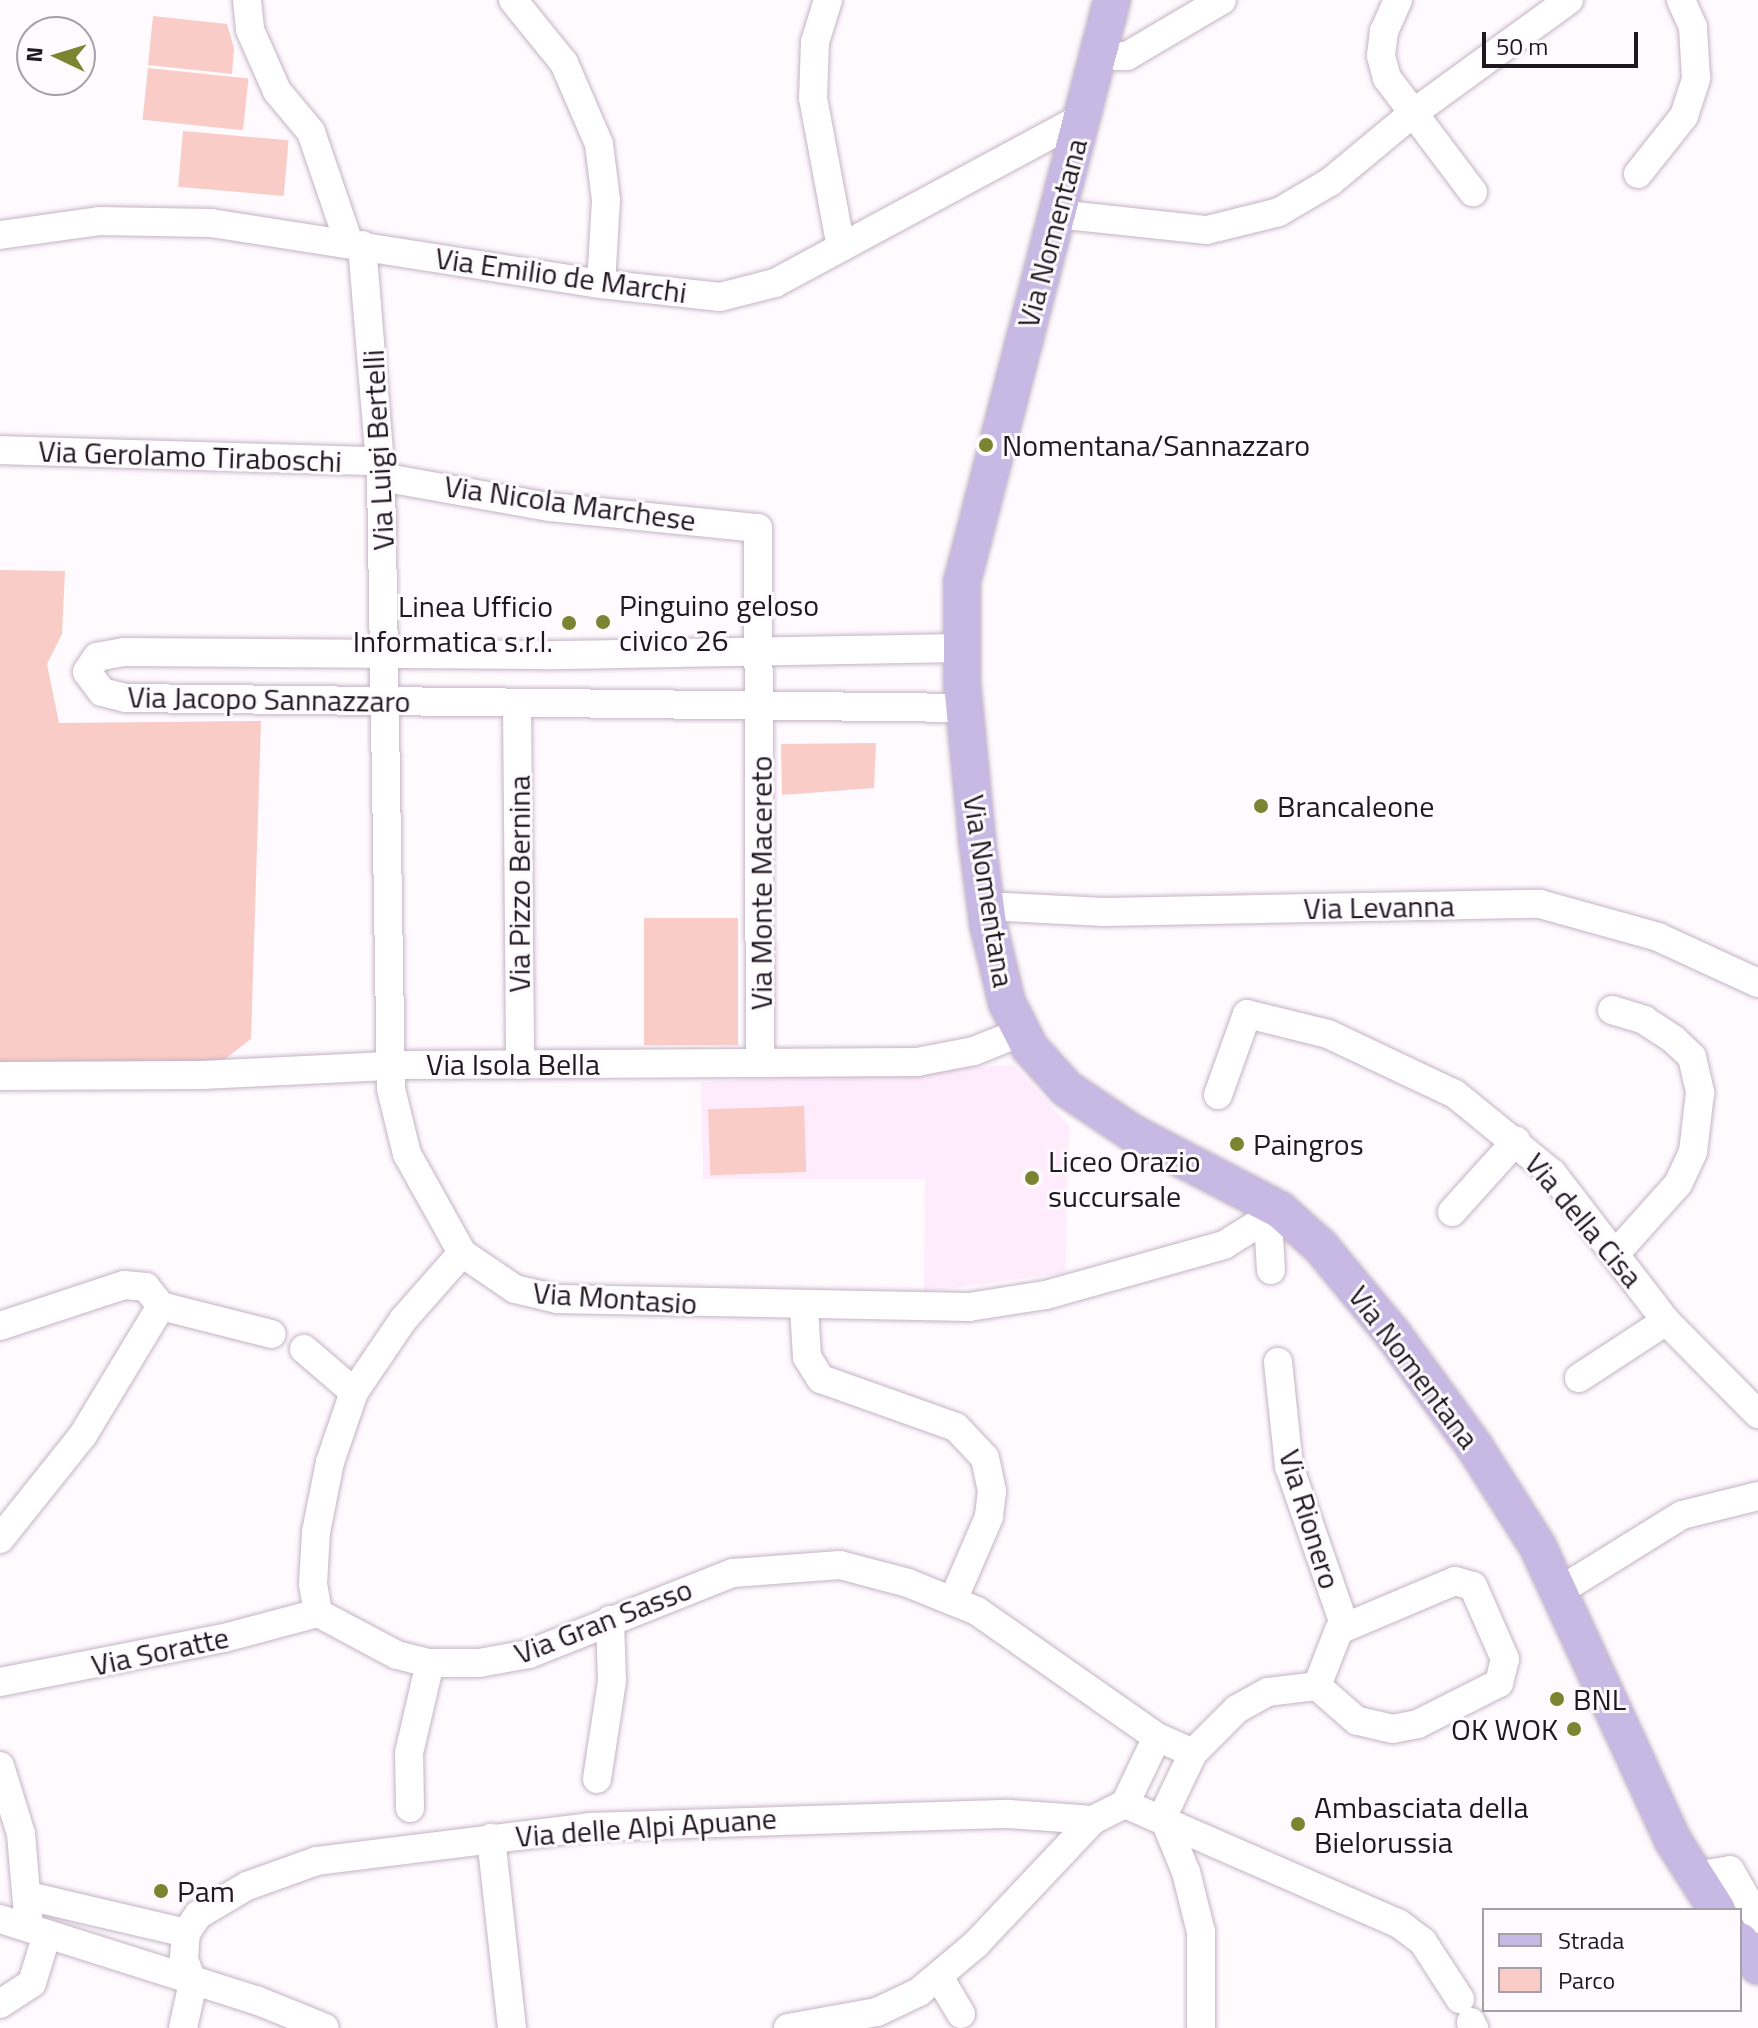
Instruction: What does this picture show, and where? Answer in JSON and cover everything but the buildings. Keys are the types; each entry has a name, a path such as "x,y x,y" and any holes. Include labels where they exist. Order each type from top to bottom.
{"main road":[{"name":"Via Nomentana","path":"1112,0 965,569 961,648 964,708 985,906 1005,994 1021,1032 1055,1077 1090,1106 1274,1215 1321,1247 1428,1381 1513,1506 1561,1590 1694,1876 1716,1908"},
{"path":"1742,1944 1758,1966"}],"street":[{"name":"Via Luigi Bertelli","path":"247,0 250,30 277,91 311,132 356,244 381,469 387,703"},
{"path":"513,0 564,63 599,144 606,200 601,284"},
{"path":"828,0 815,42 813,98 841,247"},
{"path":"1098,56 1127,56 1222,0"},
{"path":"1398,0 1384,31 1381,56 1387,78 1473,192"},
{"path":"1057,214 1171,229 1207,230 1250,223 1312,195 1412,114 1569,0"},
{"path":"1638,174 1684,116 1696,78 1693,27 1681,0"},
{"name":"Via Emilio de Marchi","path":"0,235 71,223 211,223 601,284 720,297 775,283 1082,118"},
{"name":"Via Gerolamo Tiraboschi","path":"0,450 381,469"},
{"name":"Via Nicola Marchese","path":"381,469 550,507 758,528"},
{"name":"Via Monte Macereto","path":"758,528 762,703 760,1063"},
{"name":"Via Jacopo Sannazzaro","path":"961,648 387,654 124,652 97,657 87,672 102,692 126,698 387,703 762,703 964,708"},
{"name":"Via Montasio","path":"387,703 390,1065 394,1110 407,1154 462,1253 505,1283 541,1297 804,1308 969,1307 1046,1295 1224,1245 1274,1215"},
{"name":"Via Pizzo Bernina","path":"517,703 520,1065"},
{"name":"Via Levanna","path":"985,906 1104,912 1540,904 1658,937 1758,983"},
{"path":"1612,1010 1644,1020 1673,1039 1692,1057 1700,1093 1693,1152 1683,1176 1650,1220 1617,1252"},
{"name":"Via della Cisa","path":"1218,1095 1247,1014 1295,1022 1368,1049 1455,1094 1552,1173 1617,1252 1666,1321 1758,1414"},
{"name":"Via Isola Bella","path":"0,1076 202,1075 390,1065 929,1061 974,1051 1021,1032"},
{"path":"1452,1212 1516,1141"},
{"path":"1271,1270 1274,1215"},
{"path":"318,1613 313,1584 316,1532 330,1462 354,1392 403,1320 462,1253"},
{"path":"0,1326 124,1285 146,1287 161,1306 272,1334"},
{"path":"0,1539 83,1435 161,1306"},
{"path":"804,1308 807,1357 821,1379 834,1388 956,1427 985,1458 992,1491 989,1517 953,1600"},
{"path":"1579,1378 1666,1321"},
{"path":"304,1349 354,1392"},
{"name":"Via Rionero","path":"1278,1362 1289,1466 1345,1627"},
{"path":"1561,1590 1682,1515 1758,1496"},
{"name":"Via Gran Sasso","path":"318,1613 376,1647 430,1663 504,1660 610,1620 690,1585 733,1573 791,1565 840,1565 953,1600 1002,1625 1157,1737 1193,1753"},
{"path":"1466,1581 1505,1659 1504,1675 1495,1687 1418,1724 1393,1729 1357,1721 1317,1686 1345,1627 1448,1583 1466,1581"},
{"name":"Via Soratte","path":"0,1682 165,1651 318,1613"},
{"path":"597,1779 611,1689 610,1620"},
{"path":"410,1808 409,1753 430,1663"},
{"path":"1201,2028 1201,1932 1186,1872 1163,1816 1193,1753 1230,1714 1259,1695 1317,1686"},
{"path":"788,2028 866,2022 939,1977 1093,1820 1125,1804 1157,1737"},
{"path":"0,1766 9,1822 38,1931 32,1983 0,2004"},
{"path":"1125,1804 1163,1816 1398,1923 1423,1942 1468,2016"},
{"name":"Via delle Alpi Apuane","path":"186,1933 198,1915 225,1897 317,1861 491,1838 695,1820 1009,1814 1093,1820"},
{"path":"491,1838 512,2028"},
{"path":"1694,1876 1730,1870 1758,1919"},
{"path":"28,1896 186,1933 184,1959 193,1983 183,2028"},
{"path":"0,1919 325,2028"},
{"path":"939,1977 961,2014"}],"shaded area":[{"path":"1014,1065 1069,1126 1065,1273 924,1292 925,1179 703,1179 701,1082"}],"green space":[{"path":"153,16 227,24 234,48 232,74 148,65"},
{"path":"148,68 248,79 243,130 143,120"},
{"path":"183,131 289,140 284,196 178,187"},
{"path":"0,570 65,571 62,634 47,664 59,723 261,721 251,1039 216,1066 0,1064"},
{"path":"876,743 874,788 782,795 781,744"},
{"path":"644,918 738,918 738,1045 644,1045"},
{"path":"804,1106 806,1172 710,1175 708,1109"}],"place":[{"name":"Nomentana/Sannazzaro","path":"986,445"},
{"name":"Pinguino geloso civico 26","path":"603,622"},
{"name":"Linea Ufficio Informatica s.r.l.","path":"569,623"},
{"name":"Brancaleone","path":"1261,806"},
{"name":"Paingros","path":"1237,1144"},
{"name":"Liceo Orazio succursale","path":"1032,1178"},
{"name":"BNL","path":"1557,1699"},
{"name":"OK WOK","path":"1574,1729"},
{"name":"Ambasciata della Bielorussia","path":"1298,1824"},
{"name":"Pam","path":"161,1891"}]}
